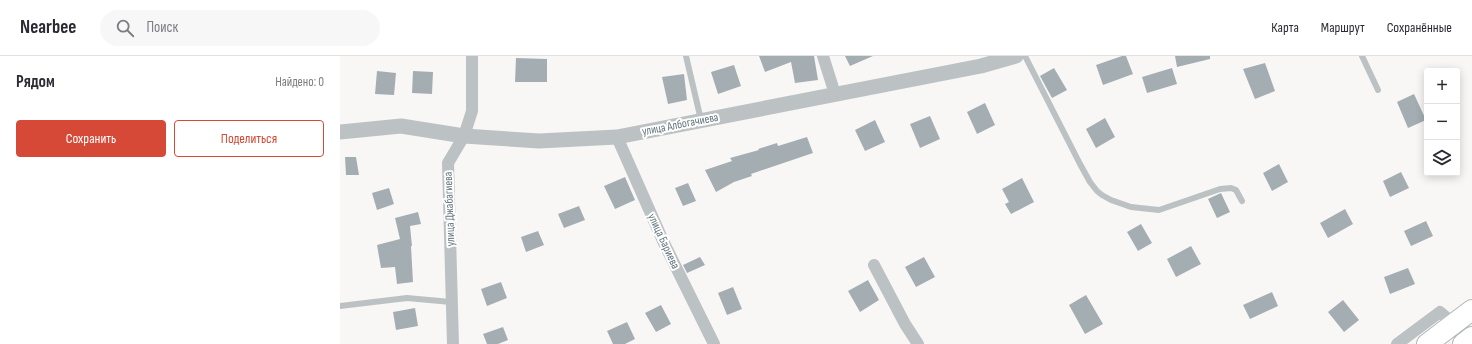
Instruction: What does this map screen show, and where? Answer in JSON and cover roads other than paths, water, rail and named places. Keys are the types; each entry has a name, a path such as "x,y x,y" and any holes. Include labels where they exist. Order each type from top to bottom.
{"highway":[{"path":"1428,344 1472,310"},
{"path":"1463,344 1472,337"}],"street":[{"name":"улица Джабагиева","path":"453,344 448,163 464,136 472,111 472,56"},
{"path":"823,56 835,94"},
{"name":"улица Албогачиева","path":"340,132 401,126 464,136 539,141 617,137 981,66 1016,56"},
{"name":"улица Бариева","path":"617,137 664,243 714,344"},
{"path":"874,266 905,324 918,344"},
{"path":"1397,344 1440,312 1454,324"}],"lane":[{"path":"686,56 701,120"},
{"path":"1025,56 1083,170 1096,191 1111,200 1131,207 1159,210 1220,189 1236,189 1242,201"},
{"path":"1362,56 1378,90"},
{"path":"340,306 407,298 451,302"}]}
